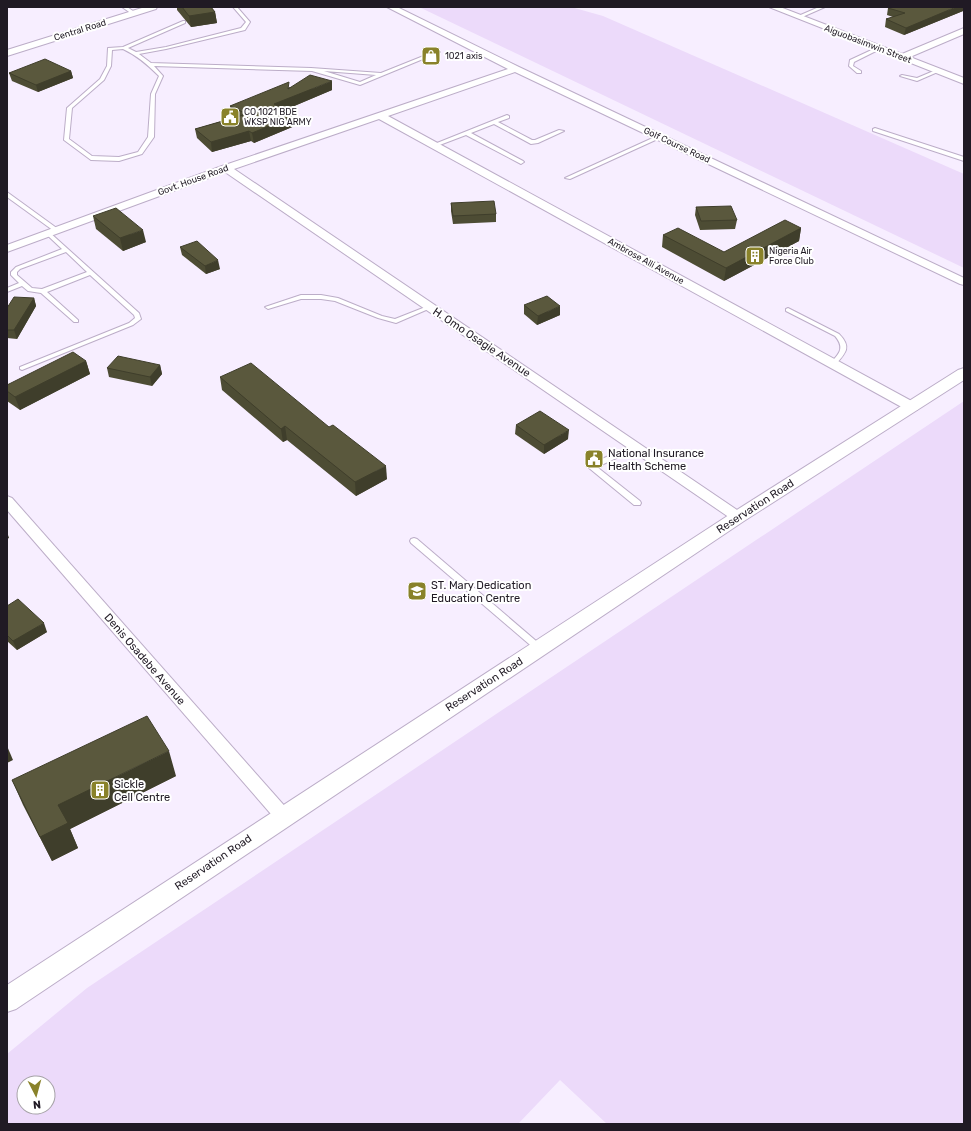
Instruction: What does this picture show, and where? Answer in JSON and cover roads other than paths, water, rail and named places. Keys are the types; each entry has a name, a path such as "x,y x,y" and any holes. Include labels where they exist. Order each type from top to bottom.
{"street":[{"name":"Central Road","path":"7,53 16,46 153,7"},
{"name":"Golf Course Road","path":"391,7 516,69 964,282"},
{"name":"Aiguobasimwin Street","path":"773,7 964,81"},
{"path":"903,57 964,31"},
{"name":"Govt. House Road","path":"7,249 226,168 516,69"},
{"name":"Ambrose Alli Avenue","path":"381,116 912,407"},
{"name":"H. Omo Osagie Avenue","path":"226,168 738,516"},
{"name":"Reservation Road","path":"7,1000 738,516 964,373"},
{"name":"Denis Osadebe Avenue","path":"7,501 283,816"}],"lane":[{"path":"81,7 87,7"},
{"path":"124,7 134,13"},
{"path":"135,53 166,48 243,29 248,22 235,7"},
{"path":"798,17 823,7"},
{"path":"124,48 135,53 150,64 161,76 153,94 151,137 140,153 119,159 91,158 66,139 70,108 102,80 109,66 110,49 124,48 183,22"},
{"path":"859,72 851,66 852,61 880,48"},
{"path":"311,69 360,84 438,52"},
{"path":"150,64 311,69 382,74"},
{"path":"902,76 916,81 938,71"},
{"path":"435,145 507,117"},
{"path":"494,122 531,142 536,142 561,131"},
{"path":"875,130 964,159"},
{"path":"467,133 521,162"},
{"path":"568,178 659,137"},
{"path":"7,194 52,232 66,250 137,314 138,319 22,368"},
{"path":"66,250 18,268 14,272 14,275 30,290 43,291 91,272"},
{"path":"7,290 23,284"},
{"path":"43,291 76,321"},
{"path":"268,307 301,297 321,297 336,299 380,317 396,321 430,307"},
{"path":"788,310 837,335 843,341 844,347 842,354 833,364"},
{"path":"635,446 594,466 593,468 637,503"},
{"path":"414,541 539,648"}],"place":[{"name":"1021 axis","path":"431,56"},
{"name":"CO 1021 BDE WKSP NIG ARMY","path":"230,117"},
{"name":"Nigeria Air Force Club","path":"755,256"},
{"name":"National Insurance Health Scheme","path":"594,459"},
{"name":"ST. Mary Dedication Education Centre","path":"417,591"},
{"name":"Sickle Cell Centre","path":"100,790"}]}
